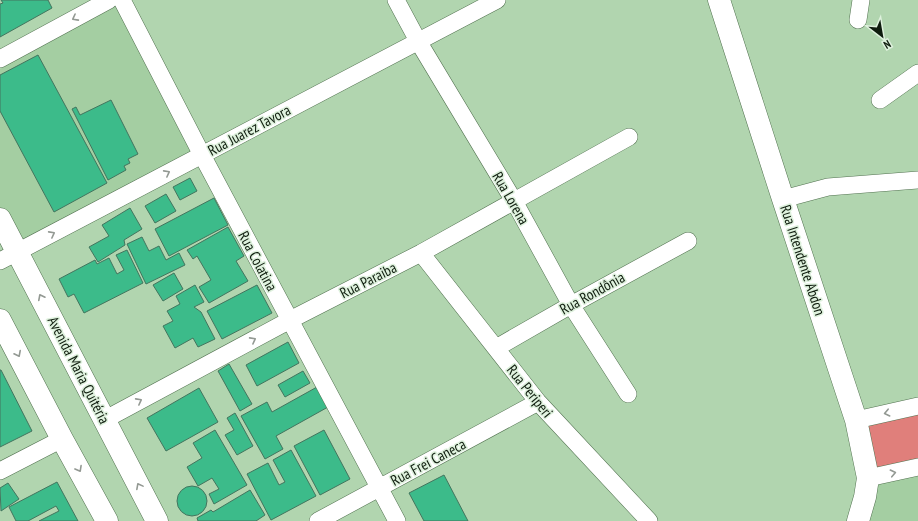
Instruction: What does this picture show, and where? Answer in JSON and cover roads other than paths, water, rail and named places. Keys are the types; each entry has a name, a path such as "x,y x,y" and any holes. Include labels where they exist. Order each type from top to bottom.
{"main road":[{"name":"Rua Intendente Abdon","path":"719,0 856,420 868,478 865,497 858,521"},
{"name":"Avenida Maria Quitéria","path":"0,219 9,256 104,420 157,521"},
{"path":"0,320 62,439 108,521"}],"street":[{"path":"0,59 109,0"},
{"name":"Rua Colatina","path":"122,0 202,155 397,521"},
{"name":"Rua Lorena","path":"396,0 418,41 514,201 571,305 628,394"},
{"name":"Rua Juarez Tavora","path":"9,256 497,0"},
{"path":"858,20 861,0"},
{"path":"880,100 918,73"},
{"name":"Rua Paraiba","path":"104,420 290,320 421,253 629,137"},
{"path":"783,199 828,187 918,180"},
{"name":"Rua Rondônia","path":"496,348 688,241"},
{"name":"Rua Periperi","path":"421,253 538,402 649,521"},
{"name":"Rua Frei Caneca","path":"318,521 538,402"},
{"path":"856,420 918,406"},
{"path":"0,471 62,439"},
{"path":"868,478 918,467"}]}
